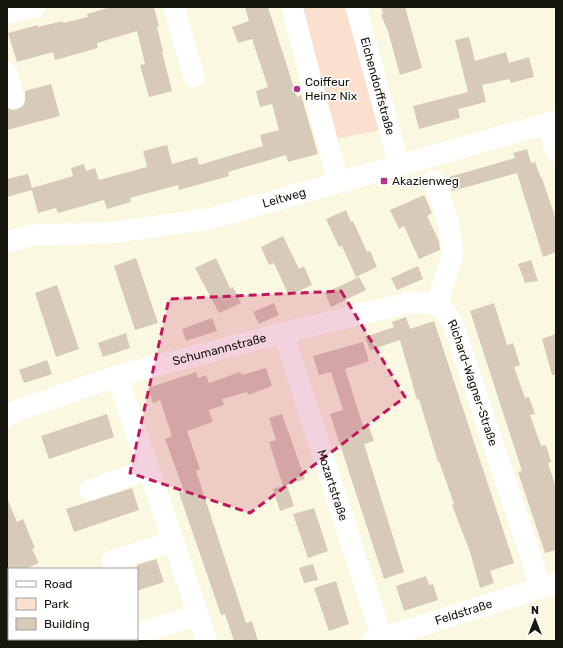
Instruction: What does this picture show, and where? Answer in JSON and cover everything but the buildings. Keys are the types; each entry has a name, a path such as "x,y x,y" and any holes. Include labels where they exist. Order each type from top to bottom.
{"street":[{"path":"7,13 35,7"},
{"path":"174,7 194,77"},
{"path":"292,7 338,182"},
{"name":"Eichendorffstraße","path":"356,7 399,165"},
{"path":"7,73 14,98"},
{"path":"552,122 556,151"},
{"name":"Leitweg","path":"7,242 32,235 108,232 210,219 552,122"},
{"path":"433,180 447,217 453,253 437,304"},
{"name":"Schumannstraße","path":"7,416 16,411 117,376 283,332 411,302 437,304"},
{"name":"Richard-Wagner-Straße","path":"437,304 446,312 454,326 548,586"},
{"name":"Mozartstraße","path":"283,332 377,639"},
{"path":"117,376 207,641"},
{"path":"90,490 148,469"},
{"path":"112,561 173,541"},
{"name":"Feldstraße","path":"377,639 548,586"},
{"path":"138,634 198,615"}],"highlighted area":[{"path":"341,291 405,397 250,513 130,473 169,299"}],"green space":[{"path":"301,7 345,7 381,130 336,139"}],"place":[{"name":"Coiffeur Heinz Nix","path":"297,89"},
{"name":"Akazienweg","path":"384,181"}]}
